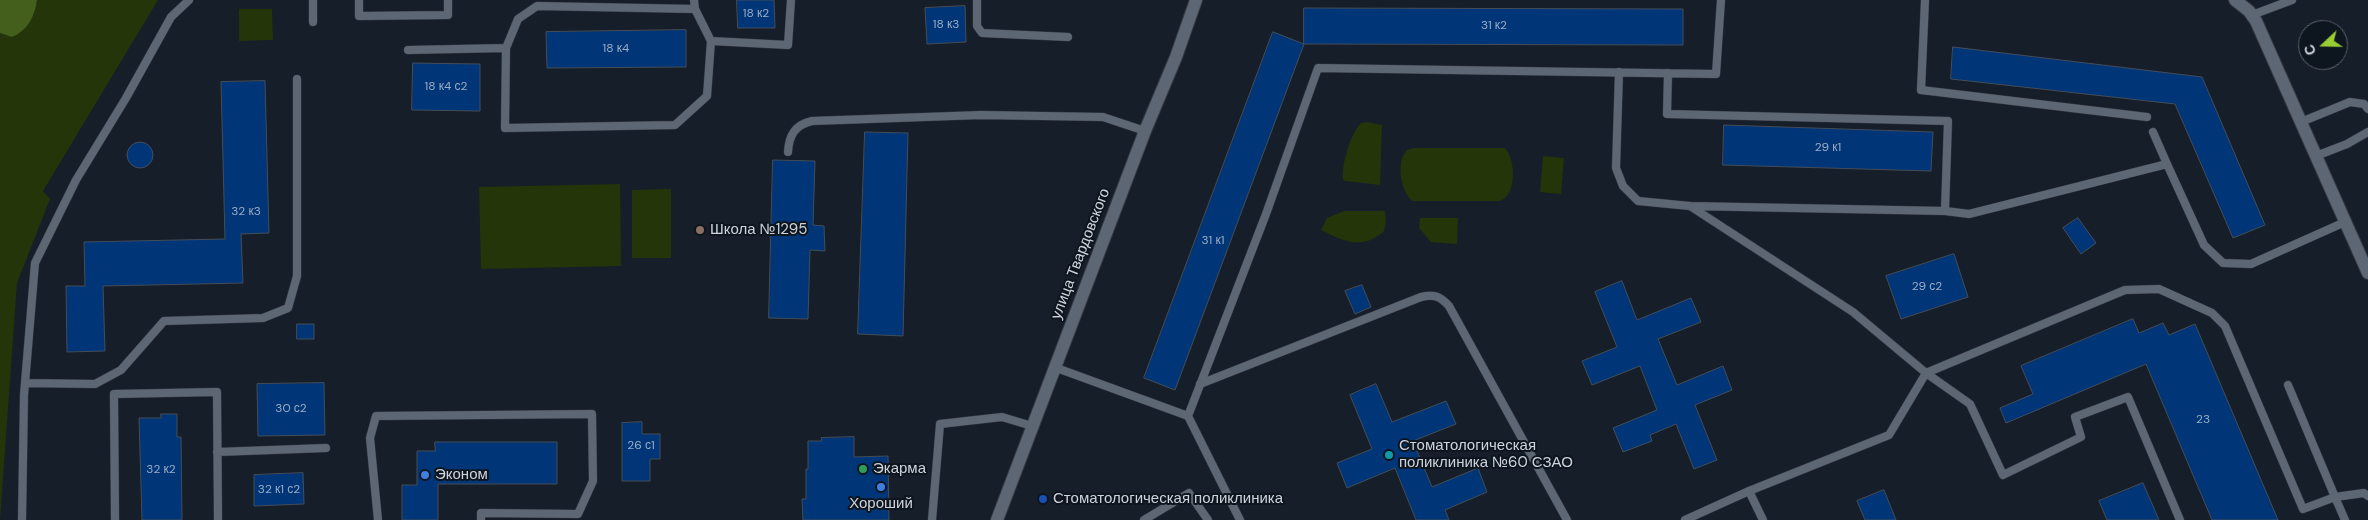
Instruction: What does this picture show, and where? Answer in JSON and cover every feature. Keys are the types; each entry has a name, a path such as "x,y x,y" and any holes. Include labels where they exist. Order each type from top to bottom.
{"main road":[{"name":"улица Твардовского","path":"997,520 1145,131 1176,57 1196,0"},
{"path":"2235,0 2252,15 2368,273"}],"lane":[{"path":"22,520 25,383 35,263 76,180 126,98 170,17 189,0"},
{"path":"313,0 313,22"},
{"path":"359,0 359,16 448,15 448,0"},
{"path":"694,0 695,9 711,41 707,96 675,126 505,128 506,48 518,19 537,6 695,9"},
{"path":"711,41 788,45 791,0"},
{"path":"977,0 977,26 982,33 1068,37"},
{"path":"1188,416 1318,68 1716,74 1721,0"},
{"path":"1925,0 1921,90 2148,117"},
{"path":"2252,15 2292,0"},
{"path":"408,50 506,48"},
{"path":"1619,72 1616,168 1623,186 1638,201 1690,206 1969,214 2167,164"},
{"path":"1668,73 1667,114 1948,121 1945,212"},
{"path":"25,383 95,384 121,370 164,321 263,318 288,308 297,276 297,79"},
{"path":"2301,122 2350,102 2364,104 2368,109"},
{"path":"788,152 788,141 791,134 804,123 812,121 981,115 1103,117 1145,131"},
{"path":"2153,132 2204,245 2223,263 2252,264 2345,222"},
{"path":"2316,156 2347,144 2368,132"},
{"path":"1690,206 1853,312 1926,373 1970,404 2003,475 2081,437 2075,417 2128,397 2180,520"},
{"path":"1685,520 1750,490 1889,435 1926,373 2125,290 2159,289 2212,313 2225,326 2303,509 2335,497 2364,493 2368,496"},
{"path":"1200,384 1422,297 1432,295 1441,297 1448,306 1567,520"},
{"path":"1054,367 1188,416 1240,520"},
{"path":"2288,385 2344,520"},
{"path":"115,520 114,394 217,392 218,520"},
{"path":"378,520 370,438 376,416 592,414 593,481 577,517 482,513 481,520"},
{"path":"932,520 940,424 1002,417 1032,426"},
{"path":"217,452 326,448"},
{"path":"1750,490 1763,520"},
{"path":"1144,520 1189,494 1208,520"}],"green space":[{"path":"0,0 37,0 29,23 22,31 12,37 0,33"},
{"path":"37,0 158,0 43,191 50,199 17,283 0,520 0,33 12,37 22,31 32,18"},
{"path":"239,9 272,9 273,40 239,41"},
{"path":"1367,122 1382,125 1380,185 1345,181 1343,179 1350,141 1357,127 1361,123"},
{"path":"1414,148 1505,148 1509,153 1513,168 1510,192 1500,201 1413,201 1403,186 1401,165 1404,154"},
{"path":"1543,156 1564,158 1561,194 1540,192"},
{"path":"620,184 621,266 481,269 479,187"},
{"path":"671,189 671,258 632,258 632,190"},
{"path":"1344,211 1385,211 1386,222 1384,231 1368,241 1353,242 1337,238 1321,230 1327,218"},
{"path":"1420,218 1458,218 1457,244 1431,242 1419,228"}],"building":[{"path":"737,0 774,0 775,28 738,28"},
{"path":"965,6 966,42 927,44 925,8"},
{"path":"1304,8 1683,9 1683,45 1304,44"},
{"path":"686,30 686,67 547,68 546,32"},
{"path":"1273,32 1304,44 1175,390 1144,378"},
{"path":"1953,47 2202,77 2265,225 2233,238 2175,104 1951,79"},
{"path":"413,63 480,64 480,111 412,110"},
{"path":"265,81 269,233 241,234 243,283 103,286 105,351 67,352 66,286 85,286 84,242 225,239 221,82"},
{"path":"1724,125 1933,132 1931,171 1723,165"},
{"path":"865,132 908,133 903,336 858,334"},
{"path":"140,142 149,146 153,155 149,164 140,168 131,164 127,155 131,146"},
{"path":"773,160 815,161 813,225 824,226 825,251 810,250 808,319 769,318"},
{"path":"2078,218 2096,243 2081,254 2063,228"},
{"path":"1954,254 1968,297 1901,319 1886,276"},
{"path":"1622,281 1637,320 1691,298 1701,322 1658,339 1677,385 1723,366 1732,390 1695,405 1717,460 1694,469 1676,424 1650,435 1652,441 1623,452 1613,428 1657,410 1640,366 1592,385 1582,361 1617,347 1595,292"},
{"path":"1362,285 1371,307 1355,314 1345,291"},
{"path":"2133,319 2139,333 2163,323 2169,335 2195,324 2278,520 2212,520 2146,364 2006,423 2000,408 2033,394 2021,366"},
{"path":"297,324 314,324 314,339 297,339"},
{"path":"324,383 325,435 258,436 257,384"},
{"name":"Стоматологическая поликлиника №60 СЗАО","path":"1376,384 1392,422 1446,401 1456,424 1413,441 1432,487 1478,468 1487,492 1445,510 1449,520 1416,520 1395,468 1347,488 1337,463 1372,449 1350,395"},
{"path":"161,414 177,414 177,437 181,437 182,520 142,520 139,418 161,418"},
{"path":"642,422 642,434 660,434 660,459 650,459 650,481 622,481 622,423"},
{"path":"854,437 854,457 888,456 889,520 803,520 802,499 806,499 808,441 822,441 821,438"},
{"path":"435,442 557,442 557,484 438,484 438,520 402,520 402,485 417,485 417,451 435,451"},
{"path":"303,473 304,504 254,506 254,475"},
{"path":"2143,483 2159,520 2107,520 2099,501"},
{"path":"1884,490 1896,520 1865,520 1857,501"}],"place":[{"name":"Школа №1295","path":"700,230"},
{"name":"Стоматологическая поликлиника №60 СЗАО","path":"1389,455"},
{"name":"Экарма","path":"863,469"},
{"name":"Эконом","path":"425,475"},
{"name":"Хороший","path":"881,487"},
{"name":"Стоматологическая поликлиника","path":"1043,499"}]}
